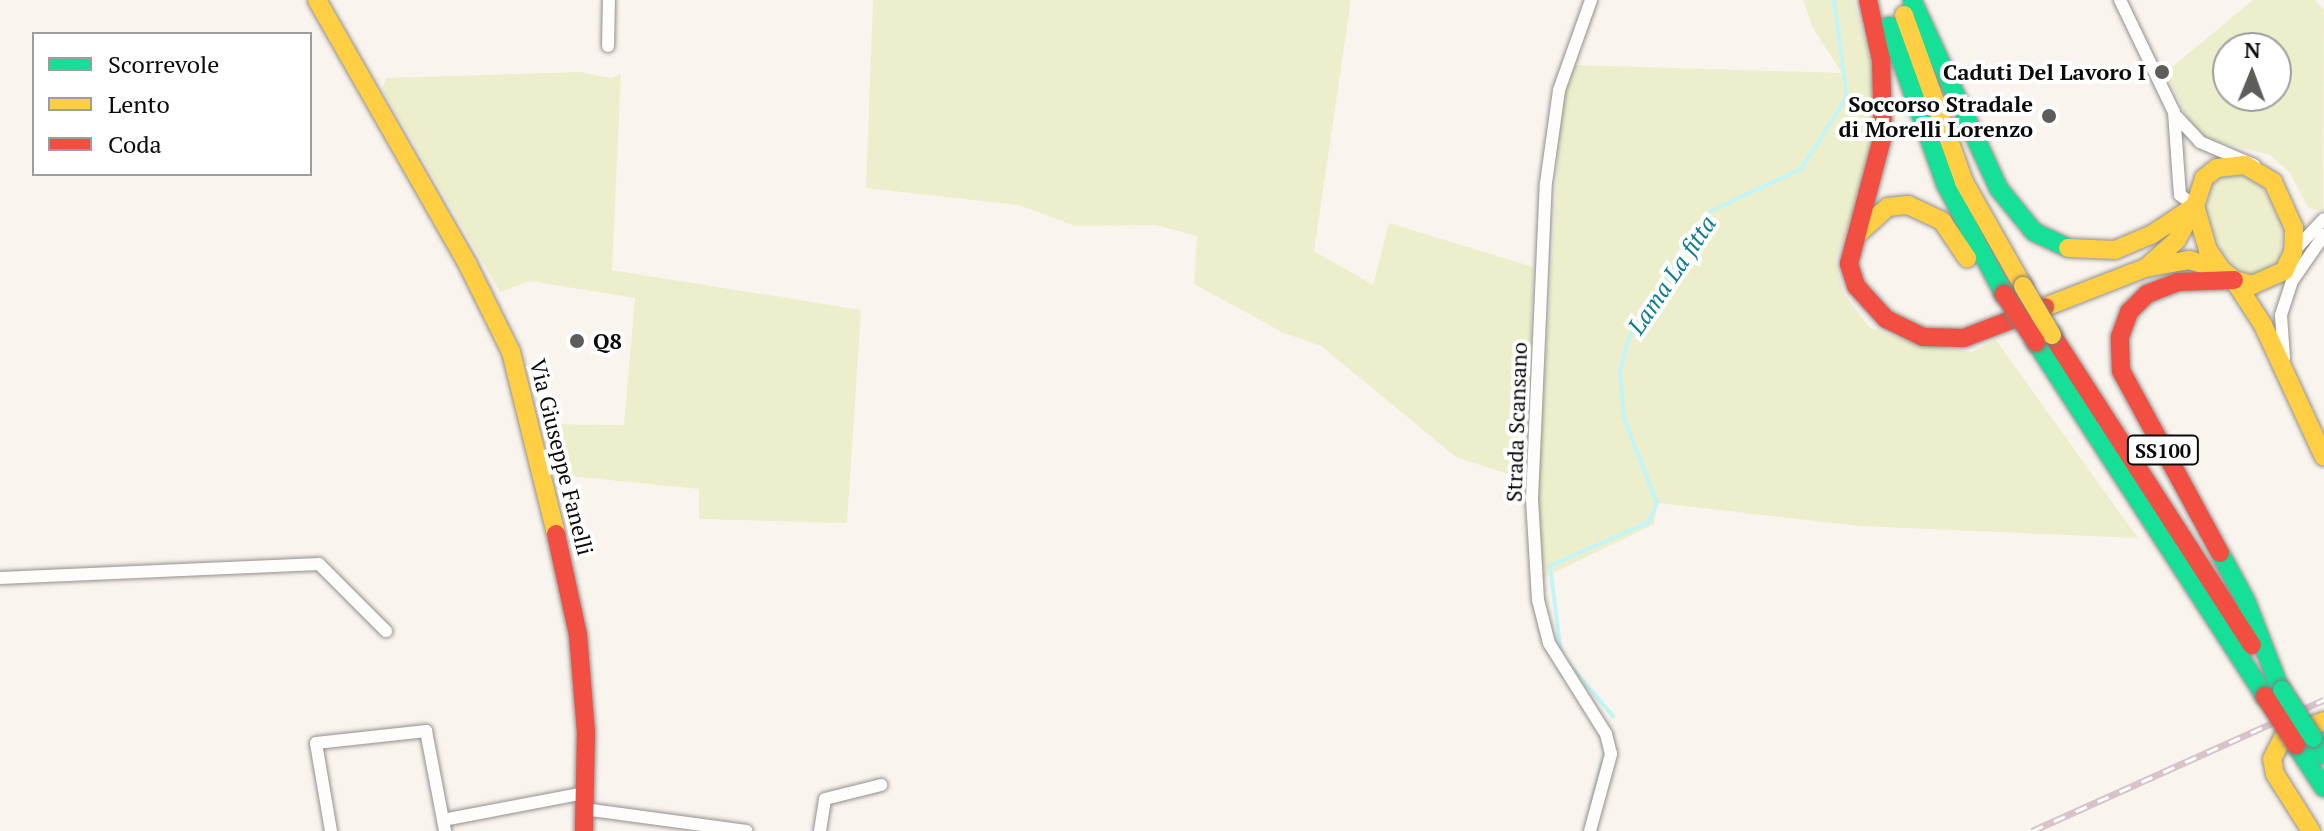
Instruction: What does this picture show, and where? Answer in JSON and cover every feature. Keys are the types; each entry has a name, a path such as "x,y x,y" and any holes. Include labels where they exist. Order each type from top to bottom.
{"main road":[{"name":"Via Giuseppe Fanelli","path":"317,0 468,265 511,352 548,487 578,635 584,831"},
{"path":"1868,0 1881,60 1883,135 1850,244 1853,275 1869,304 1903,329 1946,340 1983,334 2145,268 2189,260 2227,275 2270,281 2284,271 2293,252 2290,213 2273,182 2259,170 2217,168 2204,178 2173,217 2134,245 2094,252 2071,249 2034,232 1999,189 1912,0"},
{"name":"SS100","path":"1884,0 1892,45 1946,185 1997,297"},
{"name":"SS100","path":"1901,0 1921,70 1964,182 2023,286 2036,342 2062,409 2099,441 2275,691"},
{"path":"2145,268 2176,241 2188,200"},
{"path":"2188,200 2208,250 2285,369 2324,457"},
{"name":"SS100","path":"1850,244 1868,219 1888,207 1928,211 1953,234 1997,297 2036,342 2275,691 2304,741 2324,788"},
{"name":"SS100","path":"2227,275 2178,282 2147,294 2129,312 2120,337 2121,371 2246,601 2275,691"},
{"path":"2311,831 2275,774 2272,759 2283,737 2324,721"},
{"name":"SS100","path":"2304,741 2324,755"}],"street":[{"path":"608,46 609,0"},
{"name":"Strada Scansano","path":"1590,831 1611,754 1606,734 1549,643 1537,587 1532,499 1548,167 1559,90 1591,0"},
{"path":"2120,0 2174,112 2200,142 2248,160 2259,170"},
{"path":"2174,112 2188,200"},
{"path":"2293,252 2324,219"},
{"path":"2285,369 2281,315 2292,281 2324,235"},
{"path":"0,578 319,564 386,631"},
{"path":"331,831 316,743 426,731 444,826 585,801 747,831"},
{"path":"820,831 825,799 881,785"}],"green space":[{"path":"873,0 1351,0 1314,251 1373,285 1389,223 1533,267 1526,480 1456,457 1321,346 1284,333 1194,284 1197,236 1156,225 1075,226 1019,205 866,188"},
{"path":"1803,0 1854,0 1872,67 1871,160 1835,262 1844,294 1870,328 1913,343 1972,352 1996,340 2138,538 1860,526 1658,503 1654,524 1543,578 1538,493 1562,91 1574,65 1842,73 1813,28"},
{"path":"2253,0 2315,0 2324,10 2323,211 2308,208 2290,173 2270,155 2204,138 2190,125 2166,72 2212,34 2212,112 2292,112 2292,32 2214,32"},
{"path":"580,72 611,78 621,74 612,270 861,310 847,523 699,519 699,489 560,475 546,424 624,425 635,298 530,281 500,292 382,88 387,78"},
{"path":"2230,175 2246,176 2261,185 2282,220 2280,260 2259,276 2240,271 2223,255 2206,212 2212,184"}],"waterway":[{"name":"Lama La fitta","path":"1561,653 1550,566 1649,522 1657,503 1624,418 1620,371 1629,338 1709,212 1801,169 1847,97 1834,0"},
{"name":"Lama La fitta","path":"1568,663 1613,716"},
{"name":"Lama La fitta","path":"1591,805 1602,762"}],"railway":[{"path":"2032,831 2324,700"}],"traffic: fast":[{"path":"1912,0 1999,189 2034,232 2068,248"},
{"path":"1889,26 1946,185 2004,294"},
{"path":"2036,342 2265,696"},
{"path":"2220,553 2246,601 2279,686"},
{"path":"2282,690 2313,738"},
{"path":"2313,738 2324,755"},
{"path":"2296,745 2324,788"}],"traffic: slow":[{"path":"317,0 468,265 511,352 556,534"},
{"path":"1904,15 1964,182 2023,286"},
{"path":"2245,165 2273,182 2294,228 2293,252 2284,271 2253,285 2234,280 2221,269 2208,250 2195,206 2204,178 2217,168 2245,165"},
{"path":"1859,233 1888,207 1908,205 1942,221 1967,258"},
{"path":"2068,248 2115,250 2151,235 2195,206"},
{"path":"2148,266 2176,241 2194,208"},
{"path":"2045,307 2145,268 2189,260 2221,269"},
{"path":"2234,280 2263,325 2324,457"},
{"path":"2023,286 2052,335"},
{"path":"2311,831 2275,774 2272,759 2283,737 2324,721"}],"traffic: jam":[{"path":"1868,0 1881,60 1883,135 1849,264 1856,286 1886,319 1923,337 1964,338 2045,307"},
{"path":"2220,553 2121,371 2120,337 2129,312 2147,294 2178,282 2234,280"},
{"path":"2004,294 2036,342"},
{"path":"2052,335 2252,645"},
{"path":"556,534 578,635 586,733 584,831"},
{"path":"2265,696 2296,745"}],"place":[{"name":"Caduti Del Lavoro I","path":"2162,72"},
{"name":"Soccorso Stradale di Morelli Lorenzo","path":"2049,116"},
{"name":"Q8","path":"577,341"}]}
